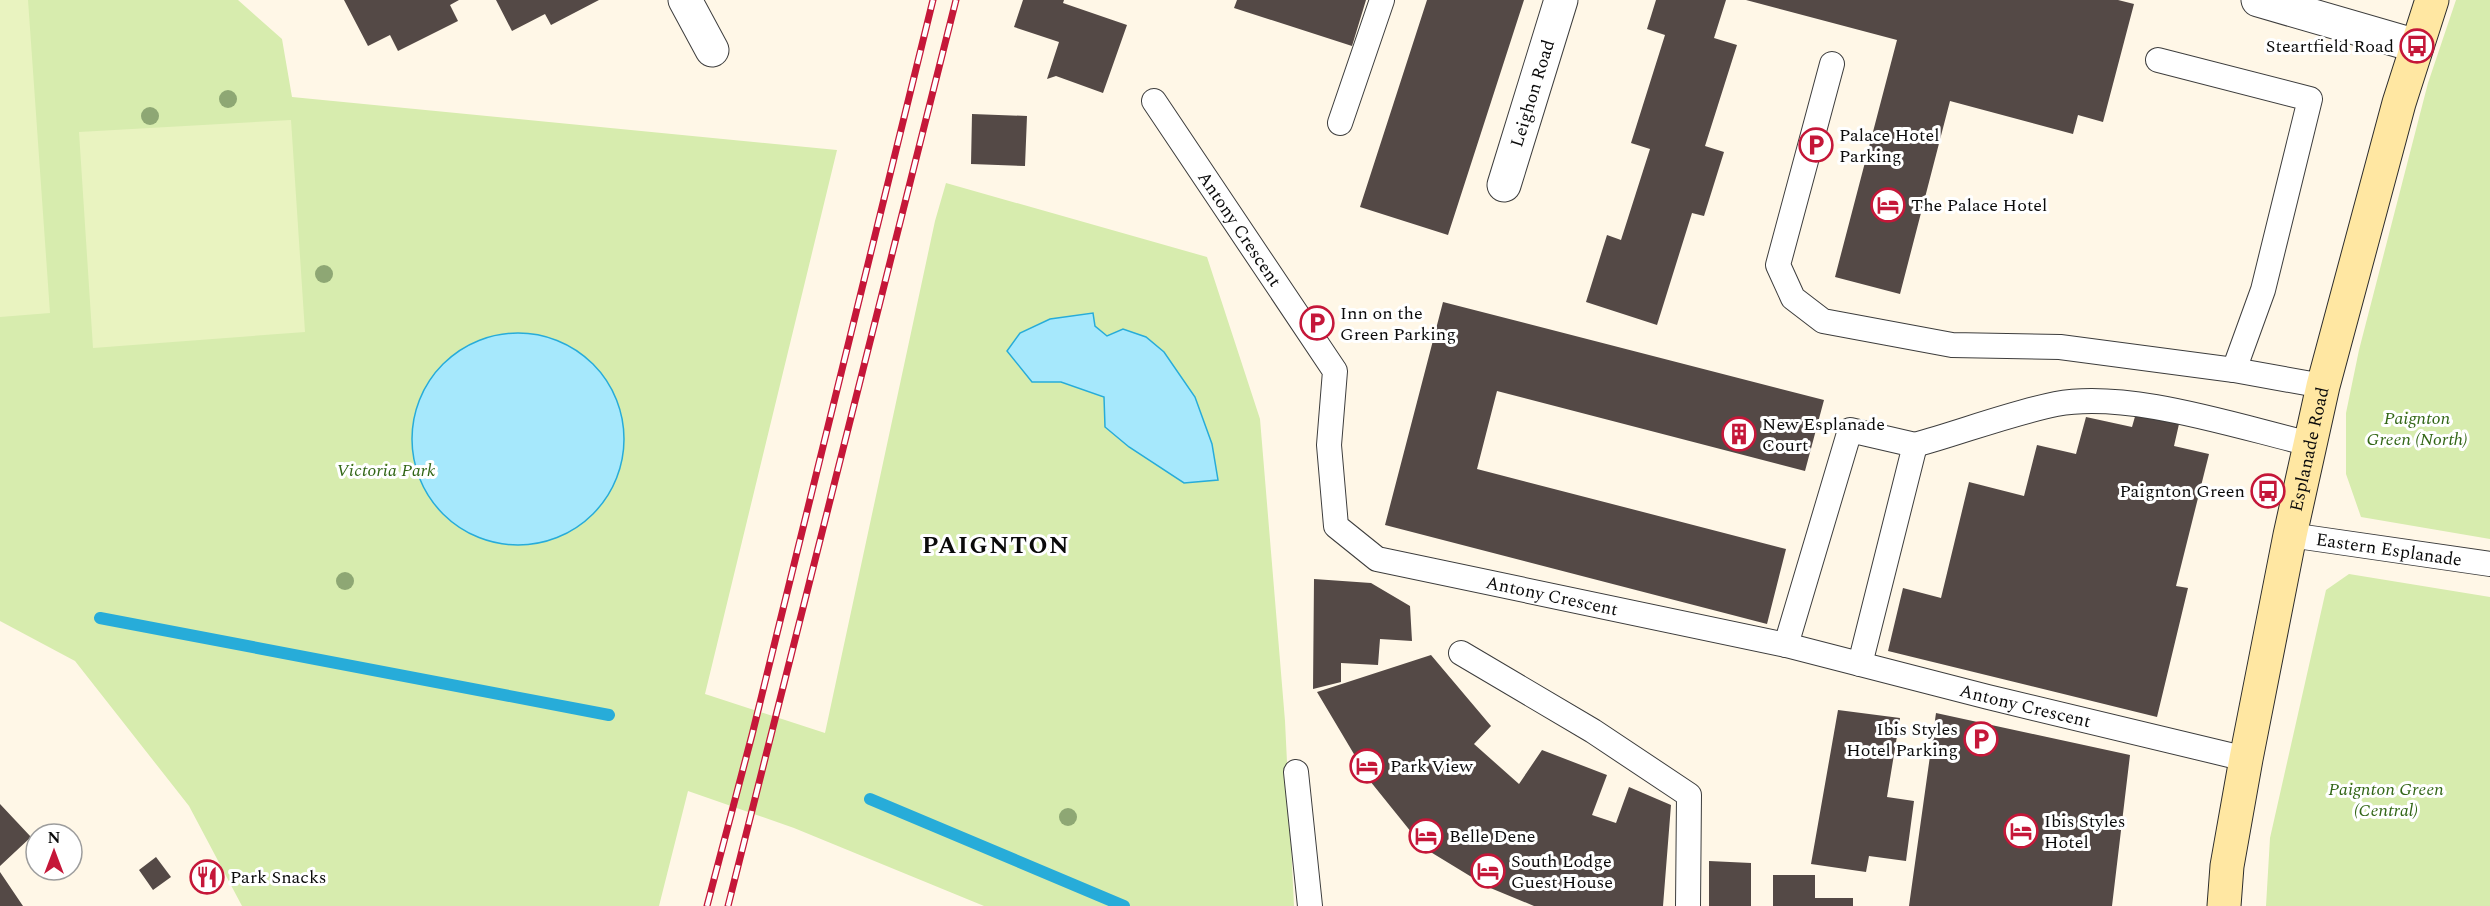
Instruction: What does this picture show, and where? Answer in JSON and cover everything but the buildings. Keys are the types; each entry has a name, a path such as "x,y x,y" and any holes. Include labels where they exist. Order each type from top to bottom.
{"main road":[{"name":"Esplanade Road","path":"2224,906 2227,866 2246,759 2290,535 2323,386 2399,103 2432,0"}],"street":[{"path":"685,0 712,50"},
{"name":"Leighon Road","path":"1504,185 1560,0"},
{"path":"2258,0 2417,46"}],"lane":[{"path":"1340,123 1382,0"},
{"path":"2158,60 2310,99 2263,290 2234,370"},
{"path":"1833,64 1778,265 1793,298 1823,321 1952,345 2060,346 2234,370 2323,386"},
{"name":"Antony Crescent","path":"1154,101 1335,371 1329,445 1336,526 1377,559 1786,645 2246,759"},
{"path":"1786,645 1850,430 1915,445 2057,404 2104,401 2162,408 2311,444"},
{"path":"1860,664 1915,445"},
{"name":"Eastern Esplanade","path":"2290,535 2490,564"},
{"path":"1461,653 1593,731 1689,795 1688,906"},
{"path":"1296,772 1310,906"}],"green space":[{"name":"Victoria Park","path":"0,0 238,0 282,39 292,97 837,150 705,694 825,733 935,221 946,183 1207,257 1260,419 1285,721 1294,906 984,906 794,828 688,791 659,906 242,906 189,806 75,661 0,621"},
{"path":"0,0 28,0 50,313 0,317"},
{"name":"Paignton Green (North)","path":"2456,0 2490,0 2490,539 2361,517 2346,474 2346,413 2359,350 2428,83"},
{"path":"291,120 305,332 93,348 79,132"},
{"name":"Paignton Green (Central)","path":"2349,574 2490,597 2490,906 2266,906 2270,838 2326,590"}],"water":[{"path":"1093,313 1095,326 1107,336 1123,329 1146,337 1164,352 1195,397 1212,444 1218,480 1184,483 1129,447 1105,427 1104,397 1061,382 1032,382 1007,351 1020,333 1050,319"},
{"path":"508,333 528,333 549,337 568,345 593,364 606,380 616,398 622,418 624,439 622,460 616,480 606,498 593,514 568,533 549,541 528,545 508,545 487,541 468,533 436,506 424,489 416,470 412,449 412,429 416,408 424,389 451,357 468,345 487,337"}],"waterway":[{"path":"100,618 609,715"},
{"path":"870,799 1124,906"}],"railway":[{"path":"707,906 752,735 933,0"},
{"path":"728,906 956,0"}],"place":[{"name":"Steartfield Road","path":"2417,46"},
{"name":"Palace Hotel Parking","path":"1816,145"},
{"name":"The Palace Hotel","path":"1888,205"},
{"name":"Inn on the Green Parking","path":"1317,323"},
{"name":"New Esplanade Court","path":"1739,434"},
{"name":"Paignton Green","path":"2268,491"},
{"name":"Ibis Styles Hotel Parking","path":"1981,739"},
{"name":"Park View","path":"1367,766"},
{"name":"Ibis Styles Hotel","path":"2021,831"},
{"name":"Belle Dene","path":"1426,836"},
{"name":"South Lodge Guest House","path":"1488,871"},
{"name":"Park Snacks","path":"207,877"}],"district":[{"name":"PAIGNTON","path":"996,545"}]}
